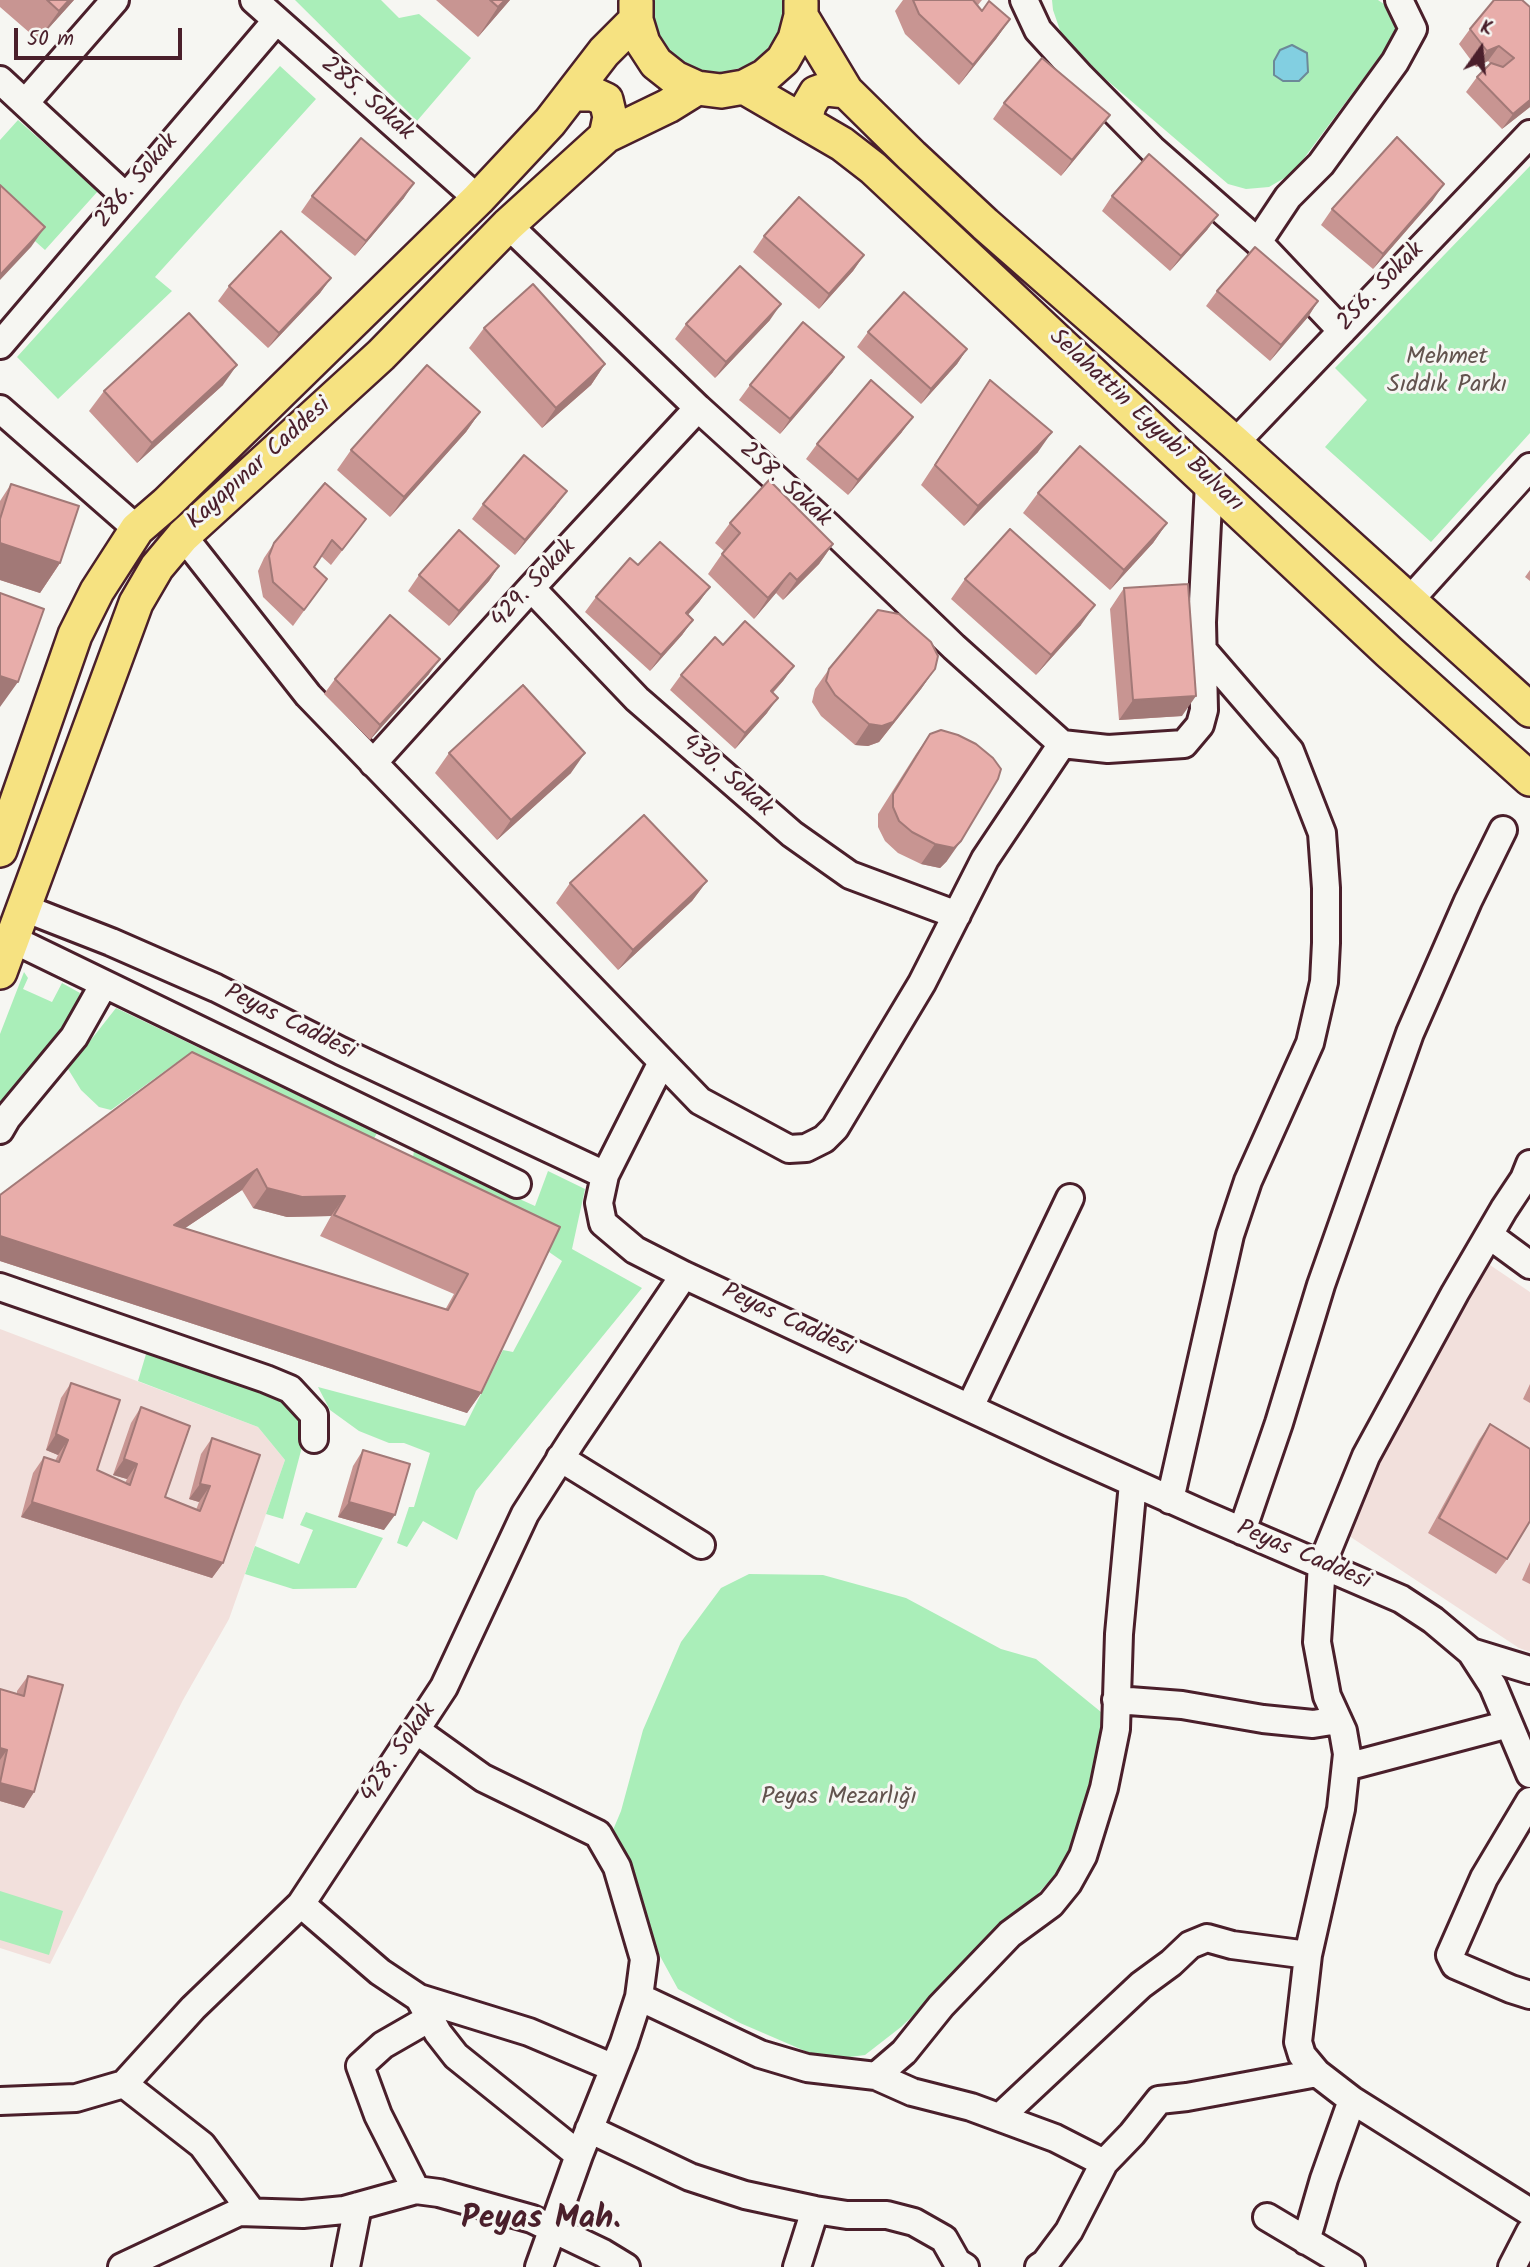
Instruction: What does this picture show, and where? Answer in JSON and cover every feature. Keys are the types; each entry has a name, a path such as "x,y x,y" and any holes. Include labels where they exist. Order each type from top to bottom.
{"main road":[{"path":"634,7 643,43 656,63 675,78 697,88 721,91 744,87 765,76 783,60 795,39 801,5"},
{"name":"Selahattin Eyyubi Bulvarı","path":"801,5 846,91 985,224 1235,443 1530,709"},
{"name":"Kayapınar Caddesi","path":"0,850 75,635 97,591 137,529 166,504 478,199 550,122 604,52 634,7"},
{"name":"Selahattin Eyyubi Bulvarı","path":"744,87 842,144 873,168 1389,652 1530,779"},
{"name":"Kayapınar Caddesi","path":"0,972 136,603 157,567 183,536 381,355 508,225 606,136 668,106 697,88"},
{"path":"805,121 809,105 817,93 827,89 846,91"},
{"path":"572,94 593,94 606,100 610,117 606,136"}],"street":[{"path":"25,103 115,0"},
{"name":"285. Sokak","path":"254,0 478,199"},
{"path":"1024,0 1038,30 1081,77 1152,149 1258,242 1342,331"},
{"path":"1258,242 1287,197 1321,164 1395,62 1413,29 1399,0"},
{"name":"286. Sokak","path":"0,345 276,21"},
{"path":"0,80 125,196"},
{"name":"256. Sokak","path":"1235,443 1530,134"},
{"name":"258. Sokak","path":"508,225 698,408 1062,744"},
{"name":"429. Sokak","path":"373,763 698,408"},
{"path":"0,409 137,529"},
{"path":"1409,601 1530,467"},
{"path":"183,536 309,695 700,1101 789,1149 806,1147 824,1139 835,1128 922,983 985,859 1062,744 1108,749 1184,744 1200,725 1204,710 1202,622 1209,484"},
{"name":"430. Sokak","path":"531,588 637,699 792,834 850,875 957,915"},
{"path":"1170,1500 1230,1235 1248,1181 1310,1043 1324,982 1326,943 1322,833 1290,751 1202,649"},
{"path":"1242,1531 1279,1423 1321,1285 1410,1032 1468,901 1503,830"},
{"name":"Peyas Caddesi","path":"24,908 216,988 341,1051 605,1175 599,1203 603,1223 635,1250 684,1275 1170,1500 1401,1599 1433,1620 1471,1652 1493,1686 1530,1774"},
{"path":"12,939 517,1184"},
{"path":"0,1130 74,1037 104,984"},
{"path":"605,1175 662,1062"},
{"path":"1530,1164 1366,1456 1322,1564 1317,1642 1326,1696 1338,1720 1347,1754 1341,1809 1308,1955 1298,2042 1302,2055 1317,2073 1352,2100 1530,2212"},
{"path":"970,1407 1070,1198"},
{"path":"1489,1235 1530,1265"},
{"name":"428. Sokak","path":"124,2084 193,2008 301,1904 444,1688 525,1514 684,1275"},
{"path":"0,1287 290,1389 313,1415 314,1439"},
{"path":"560,1458 701,1545"},
{"path":"876,2076 904,2052 942,2006 1010,1934 1051,1904 1068,1883 1083,1856 1104,1788 1115,1729 1119,1634 1133,1483"},
{"path":"1471,1652 1530,1670"},
{"path":"1116,1700 1182,1705 1262,1719 1313,1724 1338,1720"},
{"path":"1346,1767 1509,1724"},
{"path":"416,1730 483,1778 598,1834 617,1867 644,1959 639,1997 624,2043 579,2155 539,2267"},
{"path":"1530,1801 1485,1878 1450,1955 1455,1965 1530,1995"},
{"path":"301,1904 425,2008 456,2056 579,2155"},
{"path":"1000,2117 1141,1985 1190,1945 1207,1938 1232,1945 1308,1955"},
{"path":"639,1997 760,2054 807,2068 876,2076 912,2092 1000,2117 1055,2138 1104,2163"},
{"path":"425,2008 529,2032 614,2068"},
{"path":"416,2190 378,2115 360,2066 425,2008"},
{"path":"1039,2267 1069,2231 1104,2163 1159,2100 1317,2073"},
{"path":"0,2101 76,2098 124,2084 202,2145 252,2212"},
{"path":"1306,2241 1352,2100"},
{"path":"589,2129 690,2177 745,2194 814,2210 847,2215 887,2215 914,2222 944,2239 957,2262 965,2267"},
{"path":"122,2267 239,2212 303,2214 344,2210 416,2190 439,2193 532,2218 626,2267"},
{"path":"346,2267 358,2206"},
{"path":"797,2267 814,2210"},
{"path":"1267,2217 1351,2267"},
{"path":"1512,2267 1530,2232"}],"shaded area":[{"path":"1484,1261 1530,1292 1530,1652 1519,1648 1343,1532"},
{"path":"0,1329 258,1427 285,1460 229,1619 183,1700 50,1964 0,1948"}],"green space":[{"path":"295,0 381,0 399,18 419,14 471,58 417,121"},
{"path":"649,0 783,0 784,11 778,34 764,53 746,66 723,73 702,71 681,64 665,50 653,32"},
{"path":"1052,0 1378,0 1394,11 1397,20 1395,36 1293,173 1269,187 1246,189 1228,184 1102,76 1061,33"},
{"path":"280,66 316,99 155,277 172,291 58,399 17,357"},
{"path":"18,120 98,191 45,250 0,210 0,140"},
{"name":"Mehmet Sıddık Parkı","path":"1530,166 1530,433 1431,542 1325,447 1367,400 1335,368"},
{"path":"24,972 28,978 23,989 52,1002 62,983 80,993 76,1007 65,1024 0,1108 0,1034"},
{"path":"116,1008 377,1133 366,1153 359,1139 176,1063 111,1110 99,1107 81,1090 68,1069"},
{"path":"414,1151 535,1206 548,1171 585,1189 572,1249 642,1288 476,1491 457,1540 423,1521 407,1547 397,1543 409,1507 414,1507 430,1453 404,1443 389,1443 359,1431 330,1410 318,1387 465,1426 503,1350 513,1352 562,1261 549,1252 553,1236 419,1164 413,1157"},
{"path":"149,1344 292,1400 303,1424 303,1443 283,1519 266,1514 285,1460 258,1427 138,1381"},
{"path":"306,1512 383,1538 356,1588 293,1589 245,1574 255,1546 299,1564 313,1530 300,1525"},
{"name":"Peyas Mezarlığı","path":"749,1574 823,1575 906,1598 1001,1649 1036,1659 1101,1712 1099,1747 1087,1802 1066,1863 1032,1900 901,2027 865,2055 826,2060 740,2023 678,1989 654,1945 613,1830 621,1811 643,1730 681,1642 721,1588"},
{"path":"0,1891 63,1911 49,1955 0,1940"}],"water":[{"path":"1292,45 1307,53 1308,72 1299,81 1283,81 1274,75 1274,61 1280,50"}],"building":[{"path":"47,0 69,0 59,11"},
{"path":"490,0 505,0 498,7"},
{"path":"913,0 973,0 982,11 989,1 1010,19 973,65 919,14"},
{"path":"1494,0 1522,0 1530,7 1530,100 1513,114 1477,77 1491,63 1503,67 1514,58 1499,46 1487,51 1470,29"},
{"path":"1042,58 1110,115 1072,160 1004,103"},
{"path":"1397,137 1444,184 1383,254 1332,209"},
{"path":"361,138 414,183 366,241 312,196"},
{"path":"1149,154 1218,215 1181,256 1112,196"},
{"path":"0,185 45,227 0,275"},
{"path":"799,197 864,255 829,294 764,236"},
{"path":"281,231 331,278 279,333 229,286"},
{"path":"1255,247 1318,301 1281,345 1217,291"},
{"path":"740,266 781,304 726,362 686,324"},
{"path":"533,284 605,364 556,408 484,328"},
{"path":"904,292 967,349 931,389 868,332"},
{"path":"189,313 237,365 152,443 104,391"},
{"path":"803,322 844,357 790,419 750,385"},
{"path":"427,365 480,412 404,497 351,450"},
{"path":"871,380 913,417 858,480 817,444"},
{"path":"990,380 1052,432 978,506 935,465"},
{"path":"1080,446 1167,523 1124,570 1038,493"},
{"path":"524,455 567,491 525,540 483,504"},
{"path":"769,480 833,544 797,580 790,573 768,598 722,554 740,533 730,523"},
{"path":"325,483 366,519 342,550 332,540 314,567 327,579 304,610 273,582 269,556 274,543"},
{"path":"11,484 79,506 60,563 0,543 0,519"},
{"path":"1010,529 1095,605 1051,655 965,579"},
{"path":"459,530 499,566 459,611 419,575"},
{"path":"660,542 710,587 686,613 693,620 661,655 596,597 630,558 638,565"},
{"path":"1188,584 1196,696 1133,700 1124,588"},
{"path":"0,593 44,609 18,682 0,676"},
{"path":"878,610 899,614 931,642 938,656 935,669 893,722 882,726 869,724 835,695 826,681 829,669"},
{"path":"390,615 440,659 380,725 335,679"},
{"path":"745,621 794,666 771,691 778,698 745,733 681,675 715,637 723,645"},
{"path":"523,685 585,753 511,820 449,753"},
{"path":"941,730 976,744 993,758 1001,769 998,779 961,841 954,848 935,844 912,832 899,821 893,807 893,794 930,734"},
{"path":"644,815 707,881 633,950 570,883"},
{"path":"192,1052 560,1227 481,1393 0,1236 0,1195","holes":["257,1169 267,1188 302,1197 345,1196 334,1215 468,1274 448,1310 174,1225"]},
{"path":"71,1383 120,1400 97,1470 130,1485 137,1464 124,1459 141,1407 190,1426 165,1497 200,1511 210,1486 200,1484 212,1438 260,1455 223,1563 32,1502 44,1457 59,1462 68,1440 56,1434"},
{"path":"1490,1424 1530,1449 1530,1521 1507,1559 1439,1518"},
{"path":"363,1450 410,1464 395,1515 349,1502"},
{"path":"28,1676 63,1685 34,1792 0,1783 7,1750 0,1748 0,1689 24,1696"}],"district":[{"name":"Peyas Mah.","path":"541,2222"}]}
